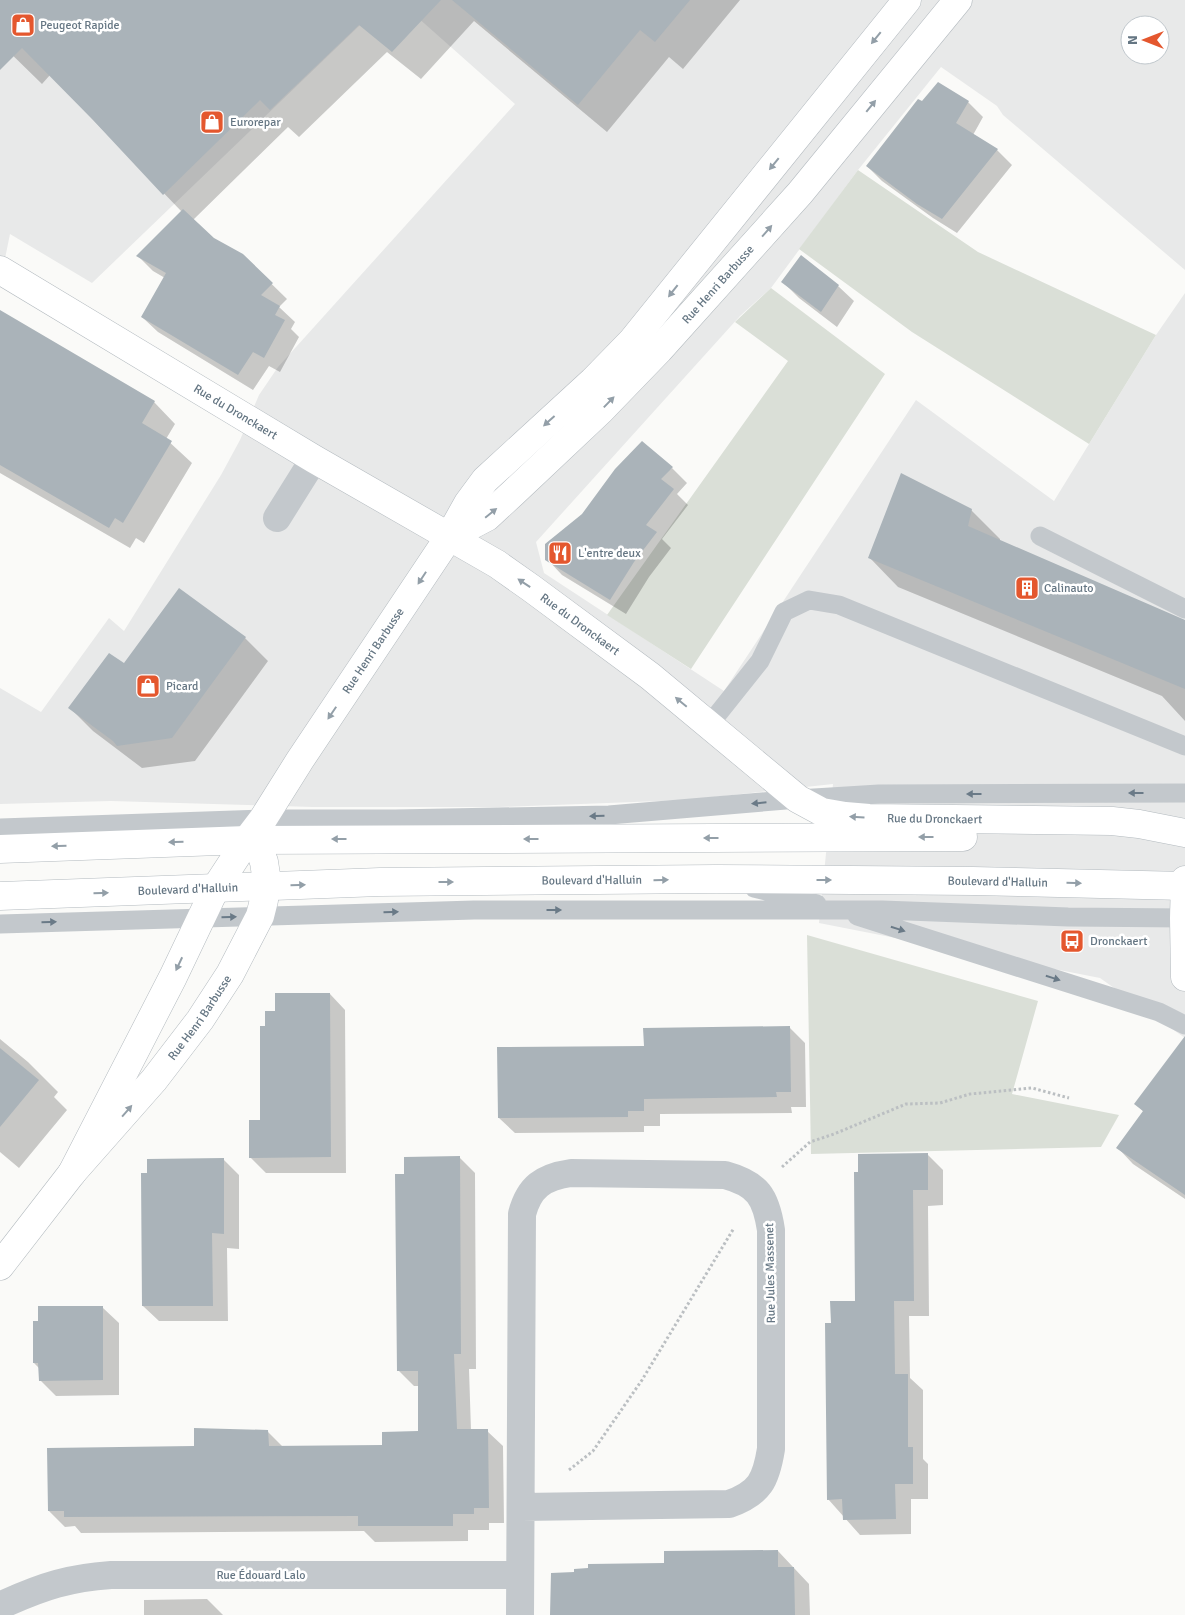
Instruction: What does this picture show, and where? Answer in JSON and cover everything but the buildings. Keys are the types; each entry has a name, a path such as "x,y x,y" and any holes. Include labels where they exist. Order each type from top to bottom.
{"main road":[{"name":"Rue Henri Barbusse","path":"72,1173 173,977 215,889 449,537 468,503 485,480 592,381 632,341 907,0"},
{"name":"Rue Henri Barbusse","path":"449,537 487,517 513,494 594,417 659,350 800,193 958,0"},
{"name":"Rue du Dronckaert","path":"2,275 314,459 497,564 650,676 798,799 822,812 845,816 1112,821 1139,824 1185,835"},
{"name":"Rue Henri Barbusse","path":"0,1266 72,1173 154,1080 200,1020 230,974 260,916 266,875 258,848 255,829"},
{"path":"0,848 255,829 1185,835"},
{"name":"Boulevard d'Halluin","path":"0,896 380,882 716,879 1185,884"},
{"path":"1185,884 1185,977"}],"street":[{"path":"277,518 314,459"},
{"path":"520,1615 522,1214 525,1202 539,1184 547,1179 571,1173 725,1175 746,1182 756,1190"},
{"name":"Rue Jules Massenet","path":"522,1507 729,1504 744,1499 761,1482 768,1468 771,1448 771,1230 769,1212 756,1190"},
{"name":"Rue Édouard Lalo","path":"6,1602 57,1582 111,1575 520,1575"}],"lane":[{"path":"1040,536 1185,609"},
{"path":"708,726 760,661 784,612 809,600 839,605 1185,746"},
{"path":"0,828 255,829 396,819 609,815 879,794 1185,793"},
{"path":"716,879 790,896 839,910 1159,1012 1185,1025"},
{"path":"0,924 474,910 882,910 1068,917 1184,918"}],"path":[{"path":"564,1474 592,1451 642,1380 756,1190 810,1142 906,1104 940,1103 970,1094 1032,1088 1069,1098"}],"shaded area":[{"path":"0,0 386,0 92,283 10,234 0,283"},
{"path":"398,0 1185,0 1185,270 1003,115 997,106 941,67 858,170 771,288 740,316 536,542 544,573 724,691 916,400 1054,501 1156,335 1185,293 1185,1038 1100,978 819,923 833,784 687,800 499,807 313,807 111,801 0,804 0,688 41,712 109,618 124,631 221,475 240,440 259,395 278,367 515,104"},
{"path":"858,170 978,252 1156,335 1089,444 912,332 799,249"},
{"path":"771,288 885,374 691,669 607,615 788,361 735,322"},
{"path":"807,935 1038,1001 1012,1094 1119,1115 1101,1147 811,1154"}],"place":[{"name":"Peugeot Rapide","path":"23,25"},
{"name":"Eurorepar","path":"212,122"},
{"name":"L'entre deux","path":"560,553"},
{"name":"Calinauto","path":"1027,588"},
{"name":"Picard","path":"148,686"},
{"name":"Dronckaert","path":"1072,941"}]}
